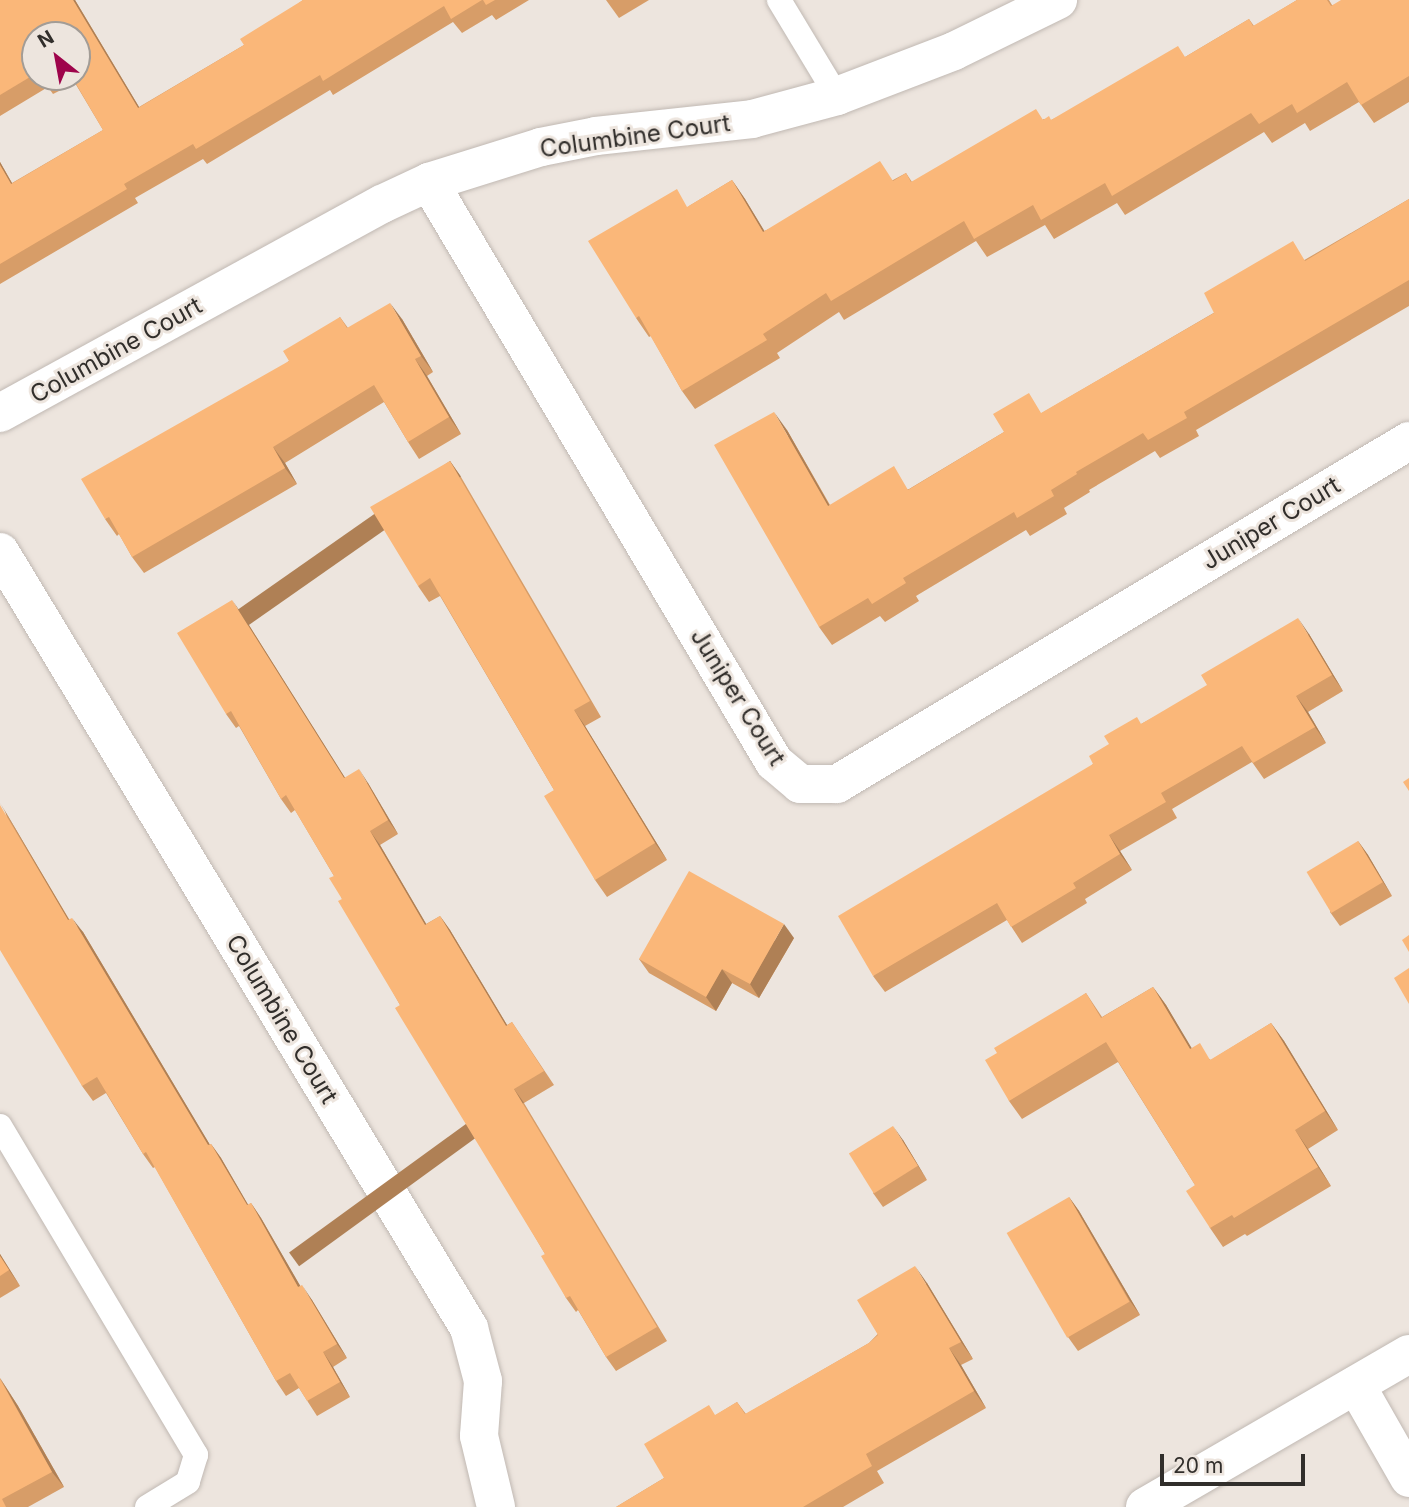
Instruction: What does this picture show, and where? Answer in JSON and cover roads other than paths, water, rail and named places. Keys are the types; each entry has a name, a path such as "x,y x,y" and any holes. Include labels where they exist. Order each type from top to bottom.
{"street":[{"name":"Columbine Court","path":"0,413 370,210 429,182 541,147 596,136 752,119 837,96 954,51 1058,0"},
{"name":"Juniper Court","path":"429,182 774,762 800,784 837,784 1409,441"},
{"name":"Columbine Court","path":"0,552 469,1328 483,1381 479,1436 496,1507"},
{"path":"1144,1507 1409,1354"},
{"path":"1356,1385 1409,1478"}],"lane":[{"path":"779,0 837,96"},
{"path":"0,1126 196,1455 188,1482 146,1507"}]}
